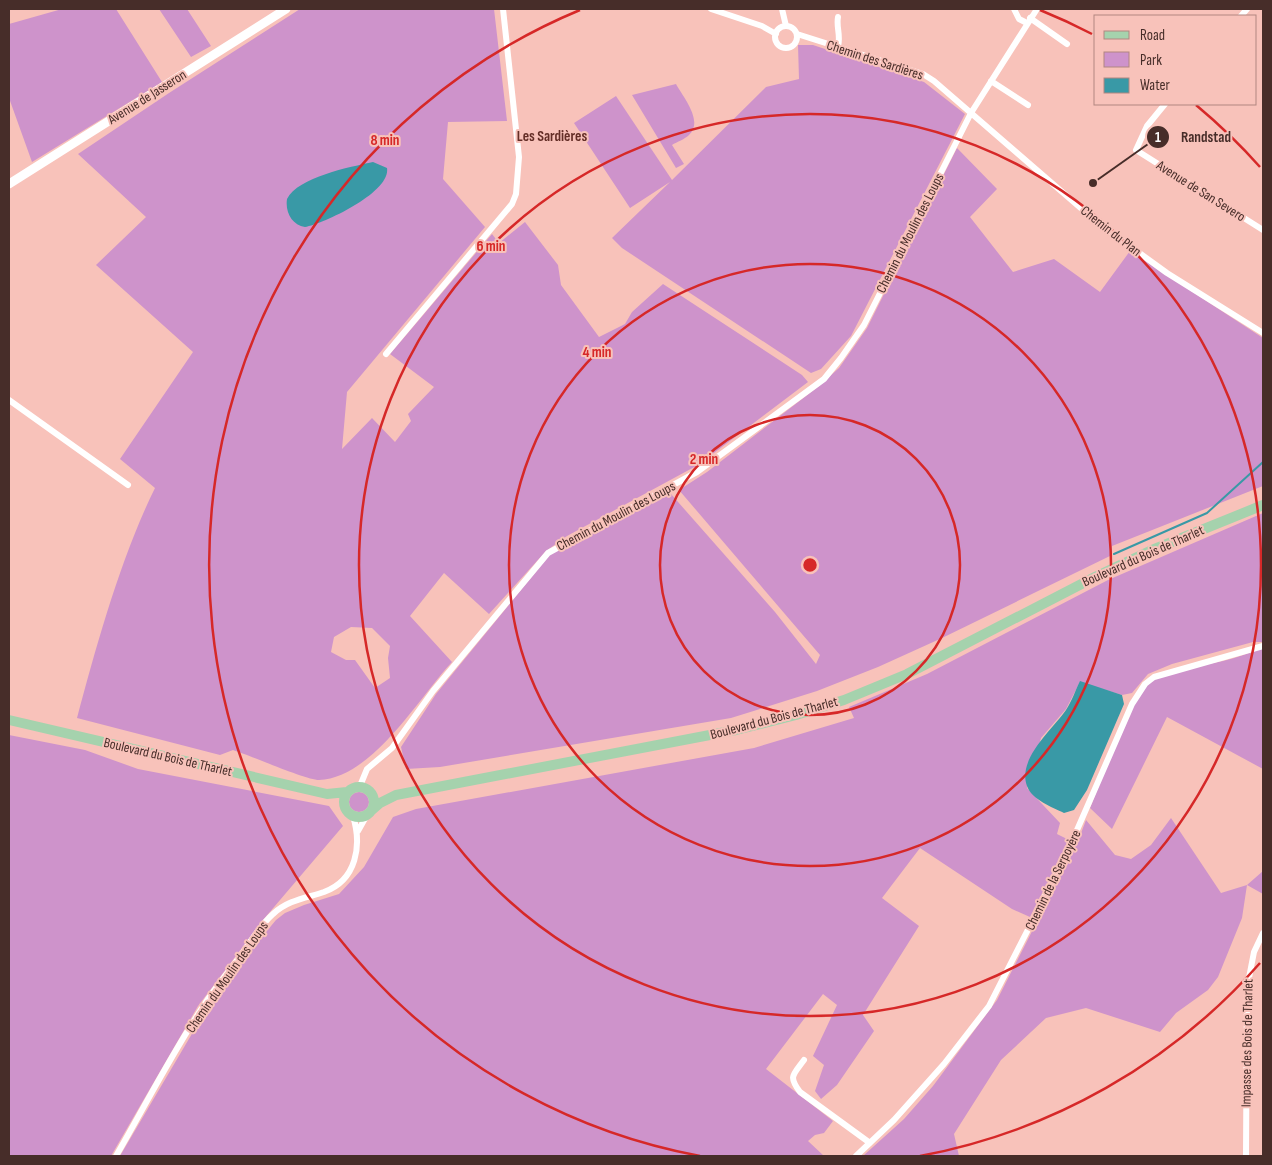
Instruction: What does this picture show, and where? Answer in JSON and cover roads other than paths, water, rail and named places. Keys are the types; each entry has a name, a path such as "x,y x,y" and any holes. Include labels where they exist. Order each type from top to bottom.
{"main road":[{"name":"Avenue de Jasseron","path":"9,184 286,9"},
{"name":"Boulevard du Bois de Tharlet","path":"370,812 380,803 396,795 736,730 796,716 844,700 908,674 1111,569 1263,505"},
{"name":"Boulevard du Bois de Tharlet","path":"9,720 327,794 347,792"},
{"path":"360,786 371,792 375,803 370,812 353,816 344,806 347,792 360,786"},
{"name":"Boulevard du Bois de Tharlet","path":"371,792 396,795"},
{"name":"Boulevard du Bois de Tharlet","path":"327,794 344,806"}],"street":[{"path":"386,354 512,204 516,194 520,157 503,9"},
{"path":"711,9 762,26 776,34"},
{"path":"782,9 786,26"},
{"path":"1014,9 1019,19 1028,21 1067,44"},
{"name":"Chemin du Moulin des Loups","path":"360,786 367,770 392,748 433,692 548,553 697,472 824,379 842,358 864,325 971,113 1037,9"},
{"path":"838,18 837,23 841,36 838,47"},
{"path":"796,43 797,34 793,28 786,26 780,28 776,34 776,40 781,46 790,47 796,43 815,40"},
{"name":"Chemin des Sardières","path":"797,34 923,74 971,113"},
{"path":"991,81 1028,105"},
{"name":"Avenue de San Severo","path":"1165,105 1147,126 1139,139 1136,150 1263,230"},
{"name":"Chemin du Plan","path":"971,113 1098,223 1167,273 1263,333"},
{"path":"9,400 128,485"},
{"name":"Chemin de la Serpoyère","path":"856,1156 944,1064 989,1006 1067,853 1132,704 1145,684 1154,677 1172,670 1263,646"},
{"name":"Chemin du Moulin des Loups","path":"358,831 370,812"},
{"name":"Chemin du Moulin des Loups","path":"116,1156 204,1004 272,914 288,902 325,892 347,877 356,857 358,831 353,816"},
{"name":"Impasse des Bois de Tharlet","path":"1246,1156 1247,988 1254,952 1263,933"},
{"path":"804,1060 792,1076 792,1082 800,1092 870,1143"}],"water":[{"path":"373,162 387,168 385,177 379,187 355,205 341,213 305,227 296,224 290,217 287,209 287,199 293,191 302,185 326,174"},
{"path":"1080,681 1122,695 1124,704 1087,790 1074,810 1064,813 1043,803 1033,795 1027,786 1025,776 1031,755 1066,710"}],"waterway":[{"path":"1114,554 1207,513 1263,462"}],"place":[{"name":"Randstad","path":"1093,183"}],"district":[{"name":"Les Sardières","path":"552,136"}]}
